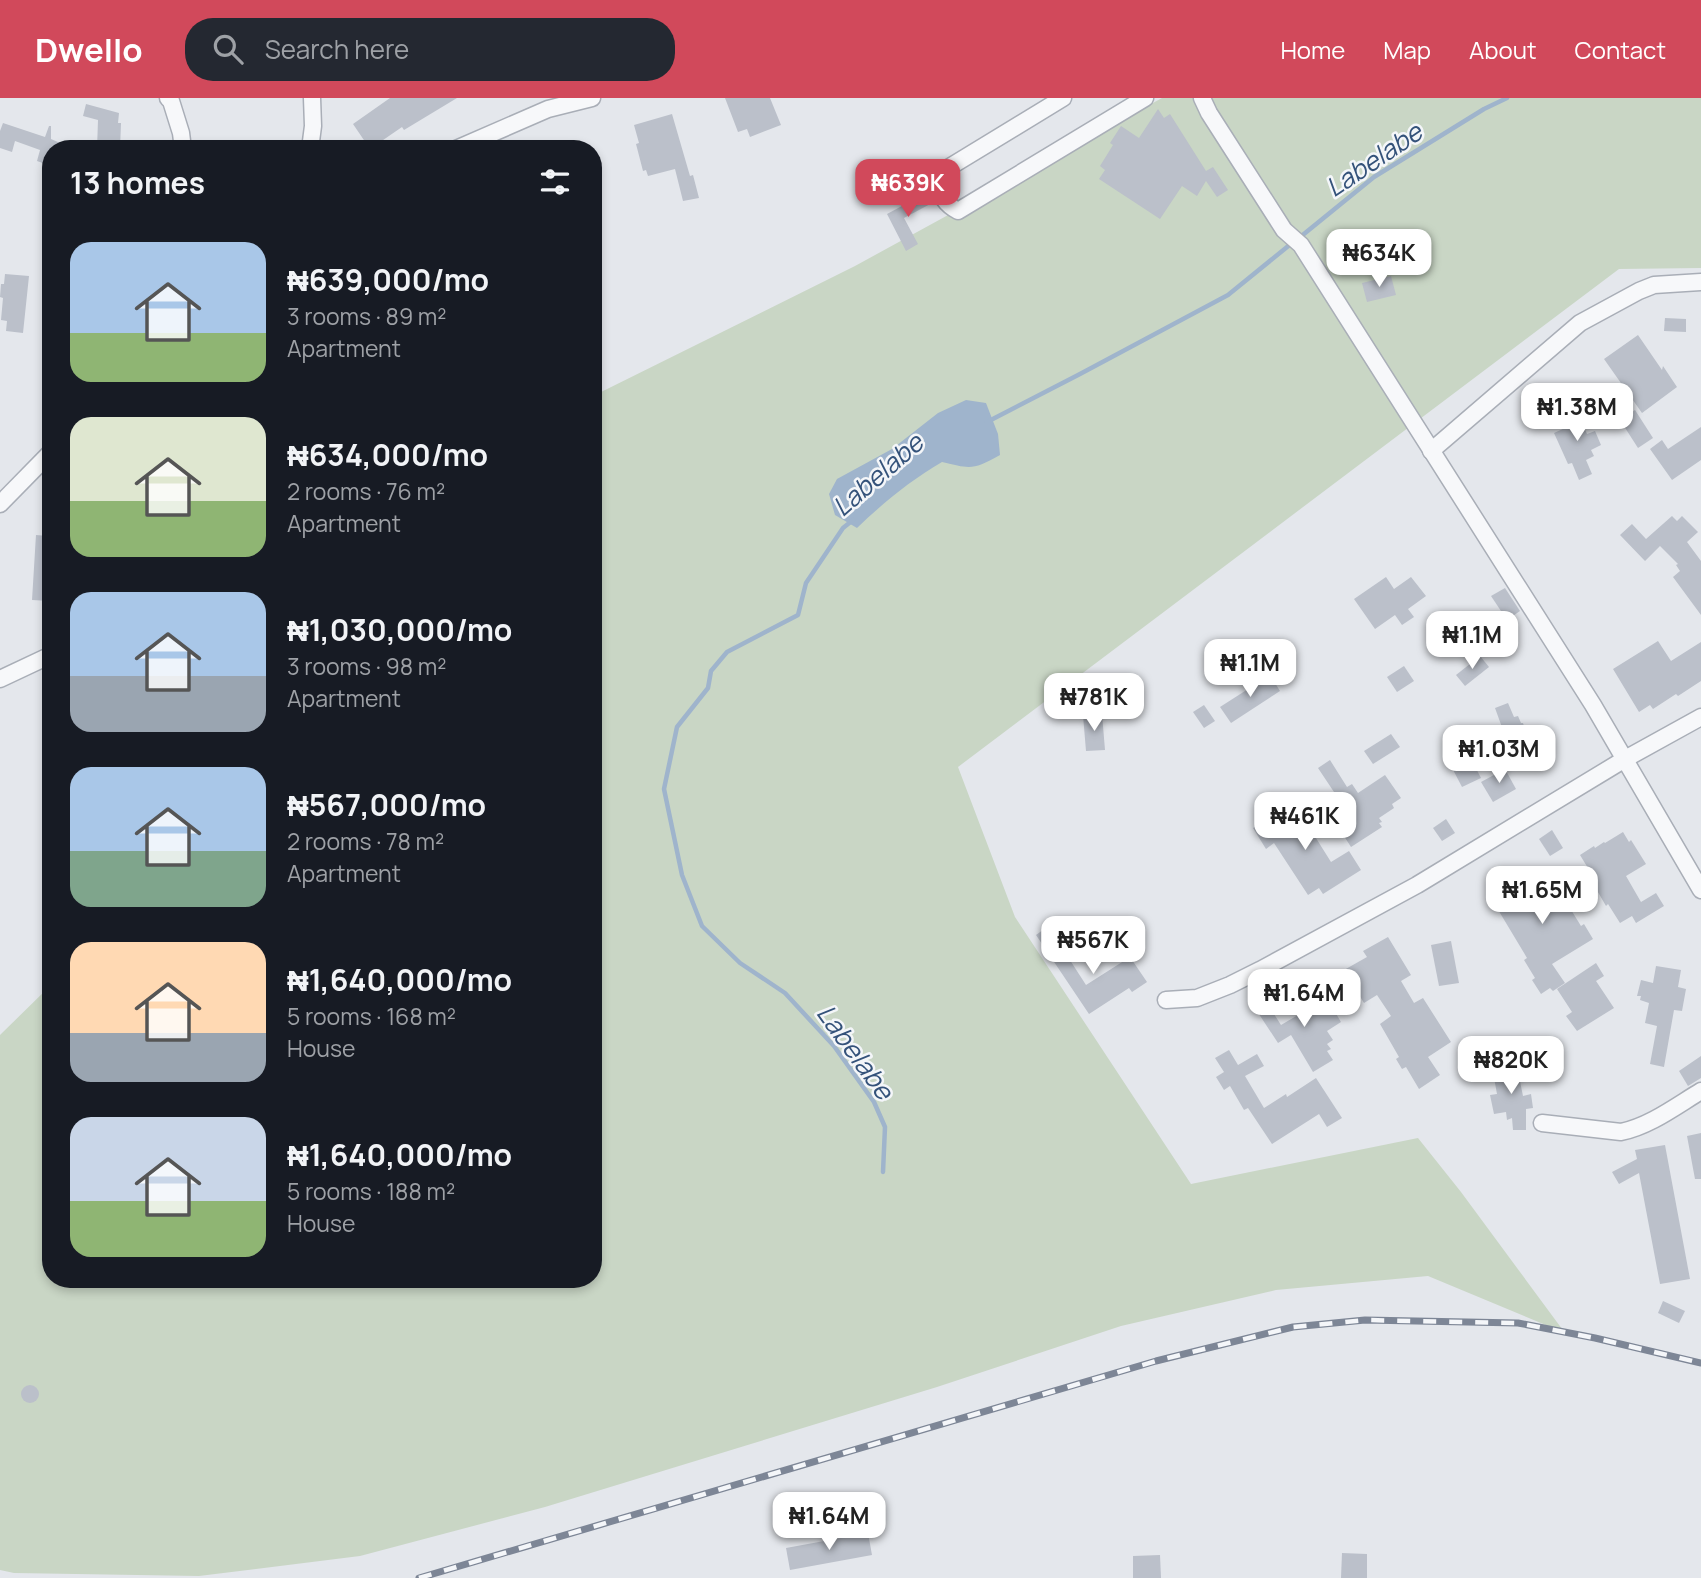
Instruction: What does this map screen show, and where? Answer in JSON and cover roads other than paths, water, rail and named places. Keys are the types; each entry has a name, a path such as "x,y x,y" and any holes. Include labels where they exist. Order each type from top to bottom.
{"street":[{"path":"168,98 182,140"},
{"path":"311,140 312,98"},
{"path":"477,140 548,109 592,98"},
{"path":"1063,98 943,171 937,183 949,206 958,211 1135,101"},
{"path":"1202,98 1284,230 1301,246 1592,705 1701,890"},
{"path":"1431,450 1580,323 1654,285 1701,282"},
{"path":"0,504 42,461"},
{"path":"0,679 42,659"},
{"path":"1166,1000 1197,999 1260,970 1416,885 1625,759 1701,717"},
{"path":"1542,1123 1620,1132 1650,1121 1701,1091"}],"water":[{"path":"966,400 986,403 998,434 1000,455 972,467 942,462 898,492 857,528 835,515 829,494 837,479 892,449 938,413"}],"waterway":[{"name":"Labelabe","path":"1299,238 1374,177 1484,109 1507,98"},
{"name":"Labelabe","path":"987,422 1228,295 1292,243"},
{"name":"Labelabe","path":"853,520 843,528 806,583 798,615 727,652 711,671 708,688 677,727 664,789 682,875 702,926 740,963 785,993 834,1046 874,1102 885,1127 883,1172"}],"railway":[{"path":"419,1578 1156,1361 1293,1327 1365,1320 1518,1323 1701,1363"}]}
